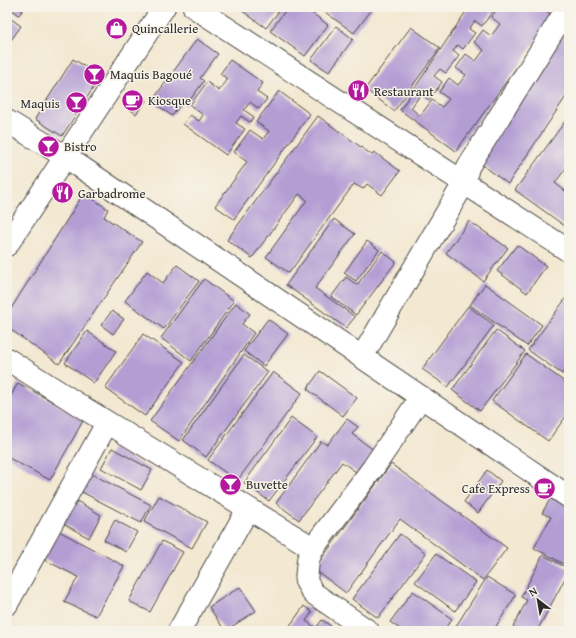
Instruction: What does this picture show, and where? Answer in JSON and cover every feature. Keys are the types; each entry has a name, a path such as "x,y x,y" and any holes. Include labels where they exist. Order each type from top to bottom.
{"street":[{"path":"7,245 164,7"},
{"path":"194,7 569,251"},
{"path":"362,357 464,183 468,167 568,7"},
{"path":"7,120 66,157 569,496"},
{"path":"7,359 107,423 313,548"},
{"path":"368,631 313,593 306,580 308,560 313,548 374,468 421,397"},
{"path":"7,604 107,423"},
{"path":"179,631 248,509"}],"building":[{"path":"8,7 25,7 19,15"},
{"path":"237,7 282,7 266,28"},
{"path":"288,7 304,7 328,25 305,56 270,31"},
{"path":"318,7 371,7 373,8 354,33"},
{"path":"469,7 488,7 493,11 482,26 475,21 469,29 475,33 463,49 458,45 453,51 459,56 446,73 440,69 434,76 442,82 429,100 421,94 411,108 420,116 432,100 442,107 449,99 439,92 449,78 458,85 466,75 456,68 466,54 476,61 484,50 474,42 483,30 491,36 500,24 491,17 499,7 504,7 510,11 513,7 539,7 554,16 456,151 400,110"},
{"path":"7,16 21,26 7,46"},
{"path":"336,26 353,39 329,72 311,60"},
{"path":"411,27 440,48 394,111 365,89"},
{"path":"564,33 569,36 569,92 508,184 480,163"},
{"path":"197,39 218,54 200,78 204,81 186,105 182,102 172,116 152,101"},
{"path":"73,59 101,76 62,136 35,119"},
{"path":"230,60 263,83 257,92 267,99 259,109 250,102 244,110 254,117 250,122 241,116 236,123 245,129 226,155 183,124 190,115 199,121 203,115 190,105 207,82 219,91 228,79 220,74"},
{"path":"132,91 146,101 136,114 123,104"},
{"path":"279,91 310,114 234,219 215,206 247,162 234,152 250,130 263,139 269,131 256,122"},
{"path":"318,116 372,155 374,152 400,171 382,195 367,184 363,189 354,184 289,273 266,257 307,200 299,194 252,258 227,240"},
{"path":"569,116 569,164 555,183 569,194 569,229 515,190"},
{"path":"84,193 108,209 104,217 142,242 59,364 7,327 7,315"},
{"path":"334,219 355,234 315,288 355,317 346,328 286,285"},
{"path":"469,221 508,248 483,281 446,253"},
{"path":"367,241 379,250 356,281 344,273"},
{"path":"517,245 546,266 527,293 497,271"},
{"path":"382,251 396,262 356,315 331,297 346,277 357,285"},
{"path":"177,265 199,281 164,329 125,301 147,271 163,283"},
{"path":"204,279 234,301 191,361 161,338"},
{"path":"485,284 542,325 527,346 470,305"},
{"path":"569,294 569,364 562,374 528,350"},
{"path":"236,303 250,314 242,324 254,333 179,441 150,421"},
{"path":"468,306 494,325 448,387 422,369"},
{"path":"112,311 124,319 113,334 101,325"},
{"path":"268,319 288,334 264,366 244,351"},
{"path":"496,330 525,351 480,411 452,390"},
{"path":"87,331 116,351 94,383 65,363"},
{"path":"143,334 184,362 145,416 105,388"},
{"path":"526,354 569,385 569,412 548,441 492,401"},
{"path":"244,355 268,372 206,457 183,440"},
{"path":"320,371 357,398 343,416 307,389"},
{"path":"273,372 302,393 237,481 208,460"},
{"path":"18,383 84,419 50,480 7,457 7,403"},
{"path":"291,418 317,437 269,501 244,483"},
{"path":"347,419 358,427 352,434 375,451 359,474 342,462 299,520 276,503 321,441 327,445"},
{"path":"112,448 152,470 141,490 101,468"},
{"path":"391,464 507,548 483,580 400,519 346,593 314,569"},
{"path":"487,470 501,481 478,513 464,502"},
{"path":"90,473 151,505 141,523 80,491"},
{"path":"159,496 207,522 192,548 144,522"},
{"path":"552,496 569,506 569,555 564,564 534,548 551,517 542,513"},
{"path":"75,500 101,515 89,538 62,523"},
{"path":"115,520 137,532 126,552 104,540"},
{"path":"59,531 124,566 96,616 64,602 78,577 43,559"},
{"path":"400,534 426,553 378,618 352,599"},
{"path":"162,541 183,552 150,612 129,601"},
{"path":"436,554 476,582 455,611 415,582"},
{"path":"543,555 569,569 569,571 537,631 520,631 513,627 527,600 521,597"},
{"path":"487,577 516,595 493,631 453,631"},
{"path":"240,587 256,611 225,631 209,607"},
{"path":"413,591 452,619 443,631 403,631 390,622"},
{"path":"304,606 312,612 306,621 316,628 322,620 331,626 327,631 286,631"}],"place":[{"name":"Quincallerie","path":"116,28"},
{"name":"Maquis Bagoué","path":"94,74"},
{"name":"Restaurant","path":"359,91"},
{"name":"Kiosque","path":"133,100"},
{"name":"Maquis","path":"76,103"},
{"name":"Bistro","path":"48,146"},
{"name":"Garbadrome","path":"63,193"},
{"name":"Buvette","path":"230,484"},
{"name":"Cafe Express","path":"545,488"}]}
